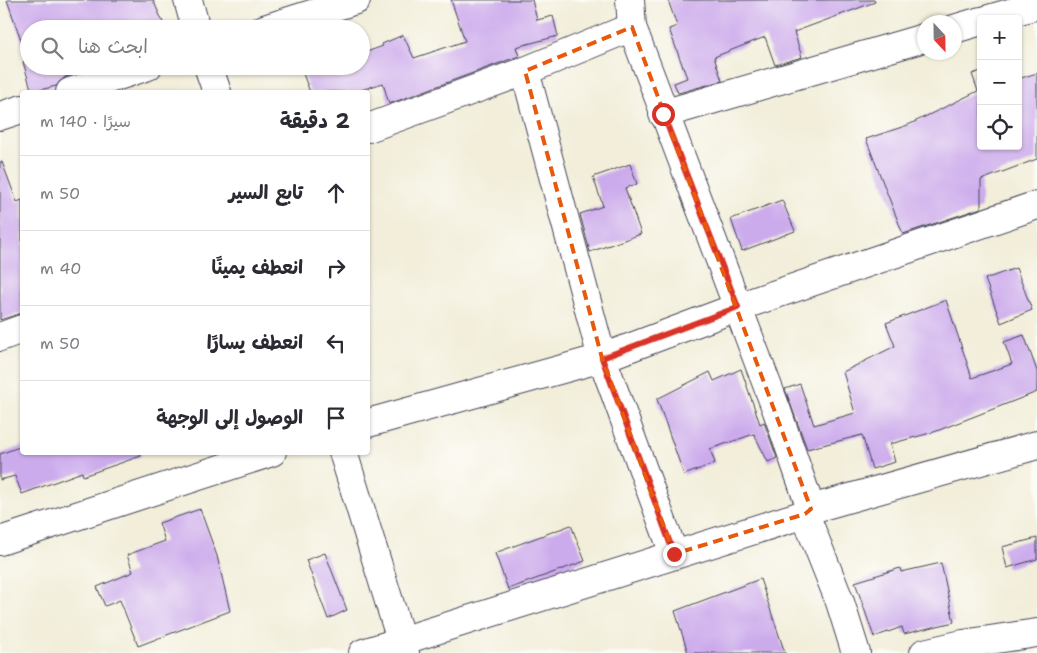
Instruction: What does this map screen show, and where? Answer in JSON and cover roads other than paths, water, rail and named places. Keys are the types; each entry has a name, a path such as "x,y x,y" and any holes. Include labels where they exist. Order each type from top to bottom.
{"street":[{"path":"188,0 194,20"},
{"path":"293,20 356,0"},
{"path":"630,0 632,27 663,114 738,307 856,653"},
{"path":"1003,15 1037,5"},
{"path":"962,27 977,22"},
{"path":"370,127 525,70 632,27"},
{"path":"663,114 917,40"},
{"path":"525,70 602,358 674,554"},
{"path":"76,90 121,75"},
{"path":"211,75 217,90"},
{"path":"0,116 20,110"},
{"path":"370,422 602,358 738,307 1037,205"},
{"path":"0,337 20,330"},
{"path":"362,653 403,647 674,554 808,512 1037,445"},
{"path":"0,541 263,455"},
{"path":"344,455 403,647"},
{"path":"924,653 963,644 1037,633"}]}
